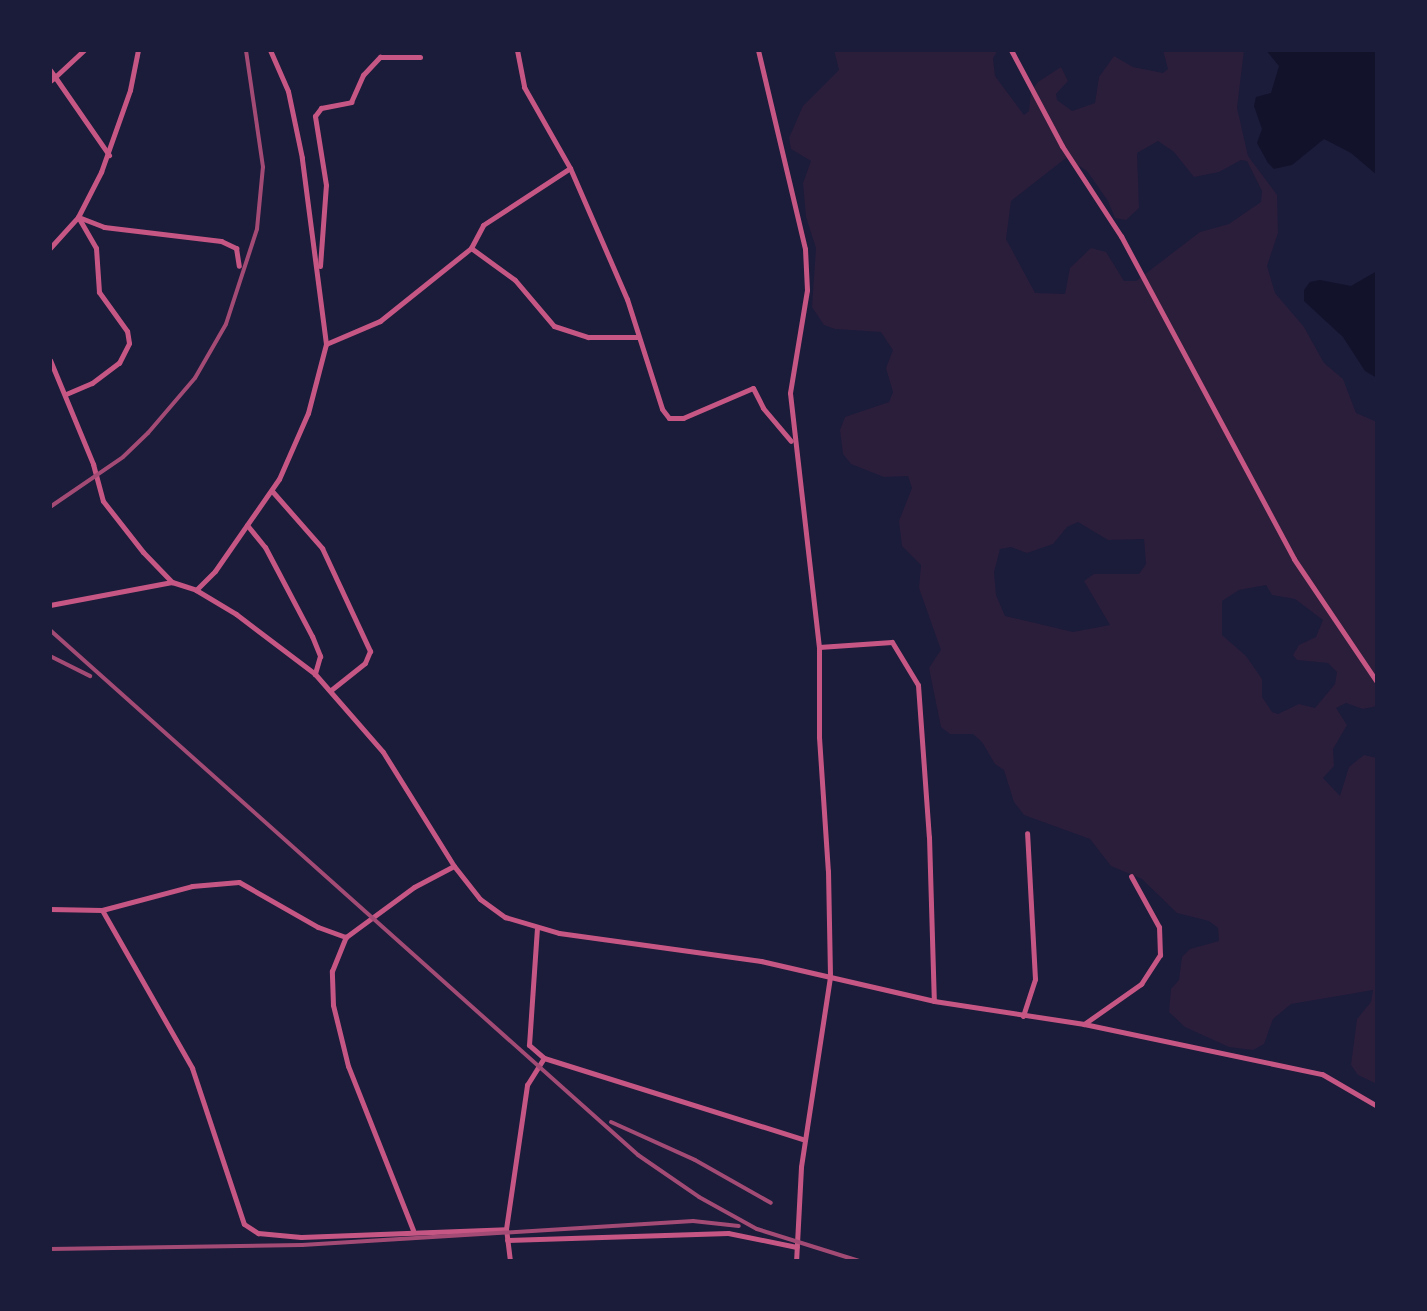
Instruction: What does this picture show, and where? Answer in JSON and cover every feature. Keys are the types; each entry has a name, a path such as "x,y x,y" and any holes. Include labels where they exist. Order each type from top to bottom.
{"street":[{"path":"52,79 84,50"},
{"path":"50,248 78,217 108,155 138,50"},
{"path":"196,590 272,491 297,443 326,344 319,274 288,91 270,50"},
{"path":"517,50 524,87 570,168 669,418 696,414 753,388 763,408 794,443"},
{"path":"758,50 774,126 798,204 805,248 806,302 790,383 819,647 818,738 830,977 804,1140 796,1261"},
{"path":"1011,50 1062,146 1135,261 1294,559 1377,682"},
{"path":"319,274 326,185 315,116 321,108 350,102 363,74 380,57 420,58"},
{"path":"50,70 52,79 108,155"},
{"path":"326,344 380,322 472,248 476,232 483,225 570,168"},
{"path":"78,217 104,227 221,241 236,248 239,266"},
{"path":"66,394 92,383 120,363 130,343 127,331 99,292 96,248 78,217"},
{"path":"472,248 515,280 554,326 588,338 638,336"},
{"path":"50,360 66,394 103,501 172,582"},
{"path":"272,491 322,548 367,642 365,663 330,690"},
{"path":"246,525 264,548 312,636 320,656 315,674"},
{"path":"50,605 172,582 196,590 299,658 383,752 454,866 480,899 505,918 537,928 761,960 934,1001 1084,1024 1322,1074 1377,1106"},
{"path":"819,647 892,642 918,684 929,837 934,1001"},
{"path":"1023,1016 1035,980 1026,833"},
{"path":"413,1230 354,1082 333,1006 332,971 346,937 414,887 454,866"},
{"path":"1084,1024 1140,984 1160,955 1160,927 1131,876"},
{"path":"50,909 102,910 192,886 240,882 318,927 346,937"},
{"path":"102,910 192,1068 244,1224 270,1236 506,1228"},
{"path":"537,928 529,1044 544,1058 804,1140"},
{"path":"510,1261 506,1228 528,1085 544,1058"},
{"path":"507,1240 728,1233 797,1247"}],"shaded area":[{"path":"834,50 998,50 993,58 995,76 1024,115 1029,111 1031,91 1061,67 1068,81 1056,94 1057,100 1072,111 1095,103 1099,77 1114,56 1133,67 1163,73 1168,69 1163,50 1244,50 1237,108 1248,156 1277,195 1278,233 1267,266 1275,293 1304,327 1324,363 1343,379 1356,413 1377,422 1377,706 1363,709 1346,703 1336,708 1347,725 1333,749 1334,766 1323,778 1340,796 1349,767 1364,755 1377,758 1377,1084 1358,1075 1351,1065 1357,1019 1371,1002 1373,990 1291,1004 1273,1019 1264,1044 1253,1050 1229,1047 1185,1027 1169,1012 1171,989 1179,980 1182,957 1190,949 1219,941 1218,928 1209,921 1177,913 1142,879 1111,866 1090,839 1024,815 1014,802 1004,770 995,764 982,742 973,734 950,734 941,727 929,668 941,650 919,588 921,565 902,546 899,521 912,488 908,476 884,477 851,464 843,454 840,430 845,417 889,402 893,392 886,368 893,350 881,332 824,325 812,307 816,248 806,217 803,183 811,161 791,149 789,138 803,106 839,70","holes":["1158,141 1174,152 1194,177 1247,161 1262,191 1261,202 1229,224 1200,232 1136,281 1124,281 1106,252 1091,248 1070,268 1065,294 1035,293 1006,239 1011,201 1066,158 1087,171 1115,218 1126,220 1139,208 1137,153","1078,522 1108,540 1144,539 1146,564 1139,574 1094,574 1084,581 1110,625 1073,632 1005,616 996,595 994,572 1000,549 1011,547 1027,553 1053,544 1067,527","1266,585 1272,595 1295,599 1323,620 1316,637 1299,645 1293,655 1297,660 1328,663 1337,672 1335,684 1315,708 1299,704 1278,714 1272,712 1262,697 1262,679 1246,656 1222,635 1222,601 1239,590"]},
{"path":"1266,50 1377,50 1377,175 1351,153 1324,139 1292,165 1274,169 1268,163 1257,143 1262,129 1254,106 1256,97 1271,93 1279,66"},
{"path":"1377,271 1377,378 1365,371 1343,337 1304,301 1304,290 1310,282 1320,280 1351,286"}],"railway":[{"path":"50,507 123,457 148,433 195,378 226,324 257,229 263,167 246,50"},
{"path":"50,630 638,1155 699,1197 757,1229 859,1261"},
{"path":"50,656 90,676"},
{"path":"611,1122 695,1160 771,1203"},
{"path":"50,1249 302,1245 693,1221 739,1226"}]}
